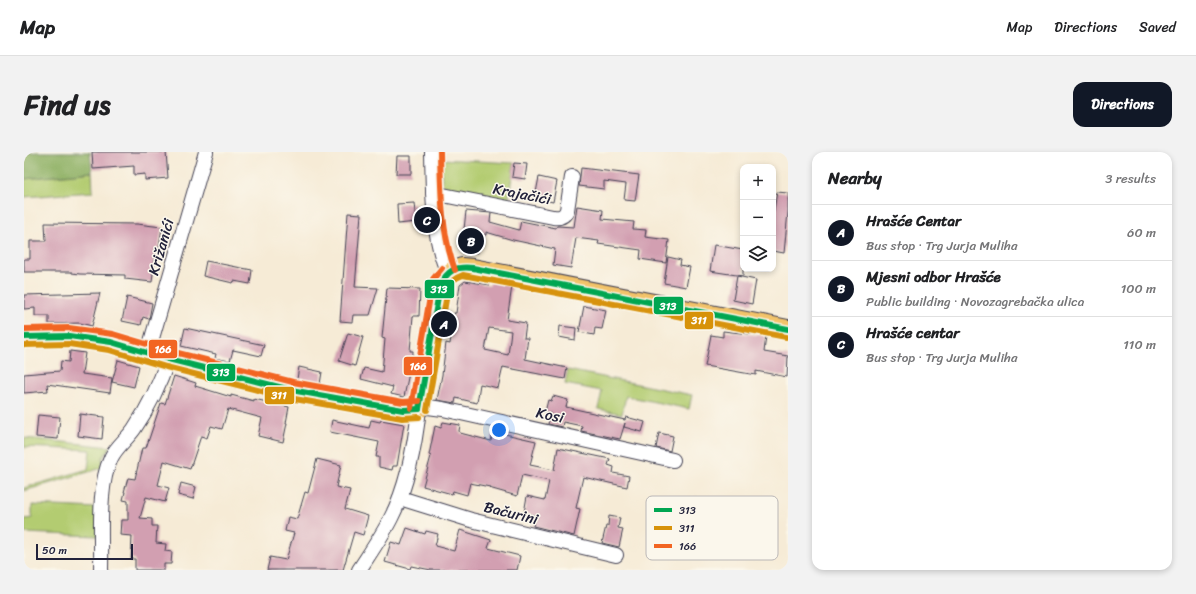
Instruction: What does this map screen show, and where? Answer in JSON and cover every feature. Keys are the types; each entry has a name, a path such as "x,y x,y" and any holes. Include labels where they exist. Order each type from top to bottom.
{"main road":[{"path":"24,337 52,336 89,338 111,342 298,391 403,410 420,408 441,281 448,273 462,267 788,329"}],"street":[{"name":"Križanići","path":"148,352 206,152"},
{"path":"432,152 433,193 438,241 448,273"},
{"name":"Krajačići","path":"433,193 553,217 561,217 565,215 567,210 572,177"},
{"path":"101,570 103,493 111,457 132,431 152,400 168,358"},
{"path":"359,570 380,538 400,498 413,449 420,408"},
{"name":"Kosi","path":"420,408 443,408 673,460"},
{"name":"Bačurini","path":"400,498 471,520 616,555"}],"green space":[{"path":"90,152 92,172 24,179 24,153"},
{"path":"441,159 514,163 508,203 445,189 442,183"},
{"path":"92,172 93,192 24,197 24,179"},
{"path":"568,370 692,395 689,409 626,396 622,414 598,409 602,391 565,384"},
{"path":"24,438 111,447 103,457 102,468 24,491 24,488 88,469 90,450 24,447"},
{"path":"32,505 98,508 98,536 24,533 24,519 32,518"}],"building":[{"path":"92,152 166,152 168,178 145,180 145,174 134,175 134,166 93,169"},
{"path":"397,156 411,156 411,174 396,174"},
{"path":"514,163 527,164 525,179 512,177"},
{"path":"581,168 639,175 635,201 624,200 626,184 604,181 604,189 579,186"},
{"path":"539,177 557,181 553,202 535,198"},
{"path":"777,192 788,193 788,212 784,253 776,252"},
{"path":"414,203 416,222 398,224 397,204"},
{"path":"577,206 603,210 602,219 634,222 633,229 646,230 645,237 669,240 666,263 640,259 641,250 598,244 599,241 576,238 571,268 553,265 555,249 513,240 486,232 486,235 481,234 478,253 465,251 465,248 462,248 466,211 491,213 490,222 519,230 521,221 556,228 557,226 574,227"},
{"path":"348,213 361,214 355,287 378,288 370,315 353,315 352,322 340,321"},
{"path":"45,223 137,224 162,227 159,248 156,248 152,282 125,279 125,275 80,274 72,272 24,272 24,259 30,259 30,241 46,241"},
{"path":"714,245 740,249 740,272 743,272 743,276 710,271"},
{"path":"668,257 681,260 680,265 690,267 686,287 664,283"},
{"path":"206,261 252,270 250,284 234,281 233,283 203,276"},
{"path":"737,276 756,280 752,304 733,300"},
{"path":"465,281 490,285 490,282 512,286 507,320 526,323 524,338 528,338 525,359 567,368 565,379 503,367 498,388 480,384 477,403 456,398 455,403 437,400 446,343 450,344 454,313 456,313 460,285","holes":["489,328 511,331 508,355 485,350"]},
{"path":"387,288 420,289 419,316 413,316 410,351 413,351 412,368 410,368 404,397 391,394 393,387 361,379 364,368 382,372 385,339 382,338"},
{"path":"100,293 92,326 80,323 49,324 49,316 35,316 35,308 24,309 24,295"},
{"path":"127,297 152,303 149,319 143,317 141,325 122,321"},
{"path":"584,306 606,310 602,329 595,328 594,335 579,332"},
{"path":"560,326 576,328 575,340 559,337"},
{"path":"185,328 264,345 261,356 233,350 230,361 215,358 216,354 181,346"},
{"path":"723,331 766,336 764,352 788,356 787,377 756,371 756,375 705,366 711,335 723,337"},
{"path":"348,333 363,337 355,366 339,361"},
{"path":"70,351 85,353 82,374 112,378 110,393 47,384 48,391 24,393 24,374 60,371 61,361 69,362"},
{"path":"118,360 139,366 134,387 112,382"},
{"path":"299,367 322,372 320,384 297,379"},
{"path":"174,376 196,383 195,386 231,397 231,395 254,401 254,399 289,407 287,423 283,442 258,436 262,418 228,409 222,429 211,426 207,438 201,436 190,469 164,461 158,485 169,488 165,502 146,497 140,518 152,519 152,526 157,526 156,543 166,544 165,551 172,552 171,564 164,564 164,570 135,570 135,559 131,559 132,536 120,535 121,520 128,520 128,501 123,500 124,492 128,478 135,479 142,448 146,448 161,403 165,404"},
{"path":"553,396 568,400 566,407 625,420 626,417 645,422 642,432 624,427 625,423 620,439 581,431 582,426 563,422 562,427 548,424 551,413 545,412 548,400 551,401"},
{"path":"80,414 104,417 102,439 78,436"},
{"path":"38,415 60,417 58,439 36,437"},
{"path":"332,420 369,428 371,420 380,422 381,420 404,424 397,466 393,466 392,470 379,467 379,457 376,457 379,442 330,432"},
{"path":"443,422 460,425 460,433 491,441 494,429 506,432 505,434 536,441 530,465 554,470 558,448 610,459 608,465 614,467 613,473 629,476 627,487 583,477 576,508 580,509 574,536 533,526 536,516 524,513 527,496 545,500 549,481 522,475 517,496 489,488 490,487 470,483 467,495 453,491 452,494 423,486 431,456 429,455 435,426 441,428"},
{"path":"659,433 673,436 670,451 656,448"},
{"path":"317,459 341,465 336,487 350,490 345,509 368,516 363,535 354,532 343,570 267,570 270,557 286,560 294,533 285,531 288,517 297,519 305,492 308,493"},
{"path":"181,483 196,487 193,499 178,495"},
{"path":"609,516 620,518 618,528 623,529 619,547 602,543 606,526 608,526"},
{"path":"407,528 425,534 426,531 438,534 435,546 454,551 460,530 491,540 488,548 520,556 517,570 431,570 411,566 410,569 385,562 391,542 401,545"}],"transit line":[{"name":"166","path":"440,152 441,197 444,227 450,256 455,270"},
{"name":"166","path":"411,408 433,279 442,268"},
{"name":"313","path":"419,409 440,286 446,276 453,270 457,269 473,268 788,329"},
{"name":"311","path":"427,410 448,288 450,283 463,275 786,337"},
{"name":"166","path":"24,329 69,328 113,334 170,351 293,382 403,402 419,401"},
{"name":"313","path":"24,337 69,336 111,342 168,359 291,390 403,410 419,409"},
{"name":"311","path":"24,345 69,344 109,350 166,367 289,398 402,418 419,417"}],"place":[{"name":"Hrašće centar","path":"427,220"},
{"name":"Mjesni odbor Hrašće","path":"471,241"},
{"name":"Hrašće Centar","path":"444,324"}]}
